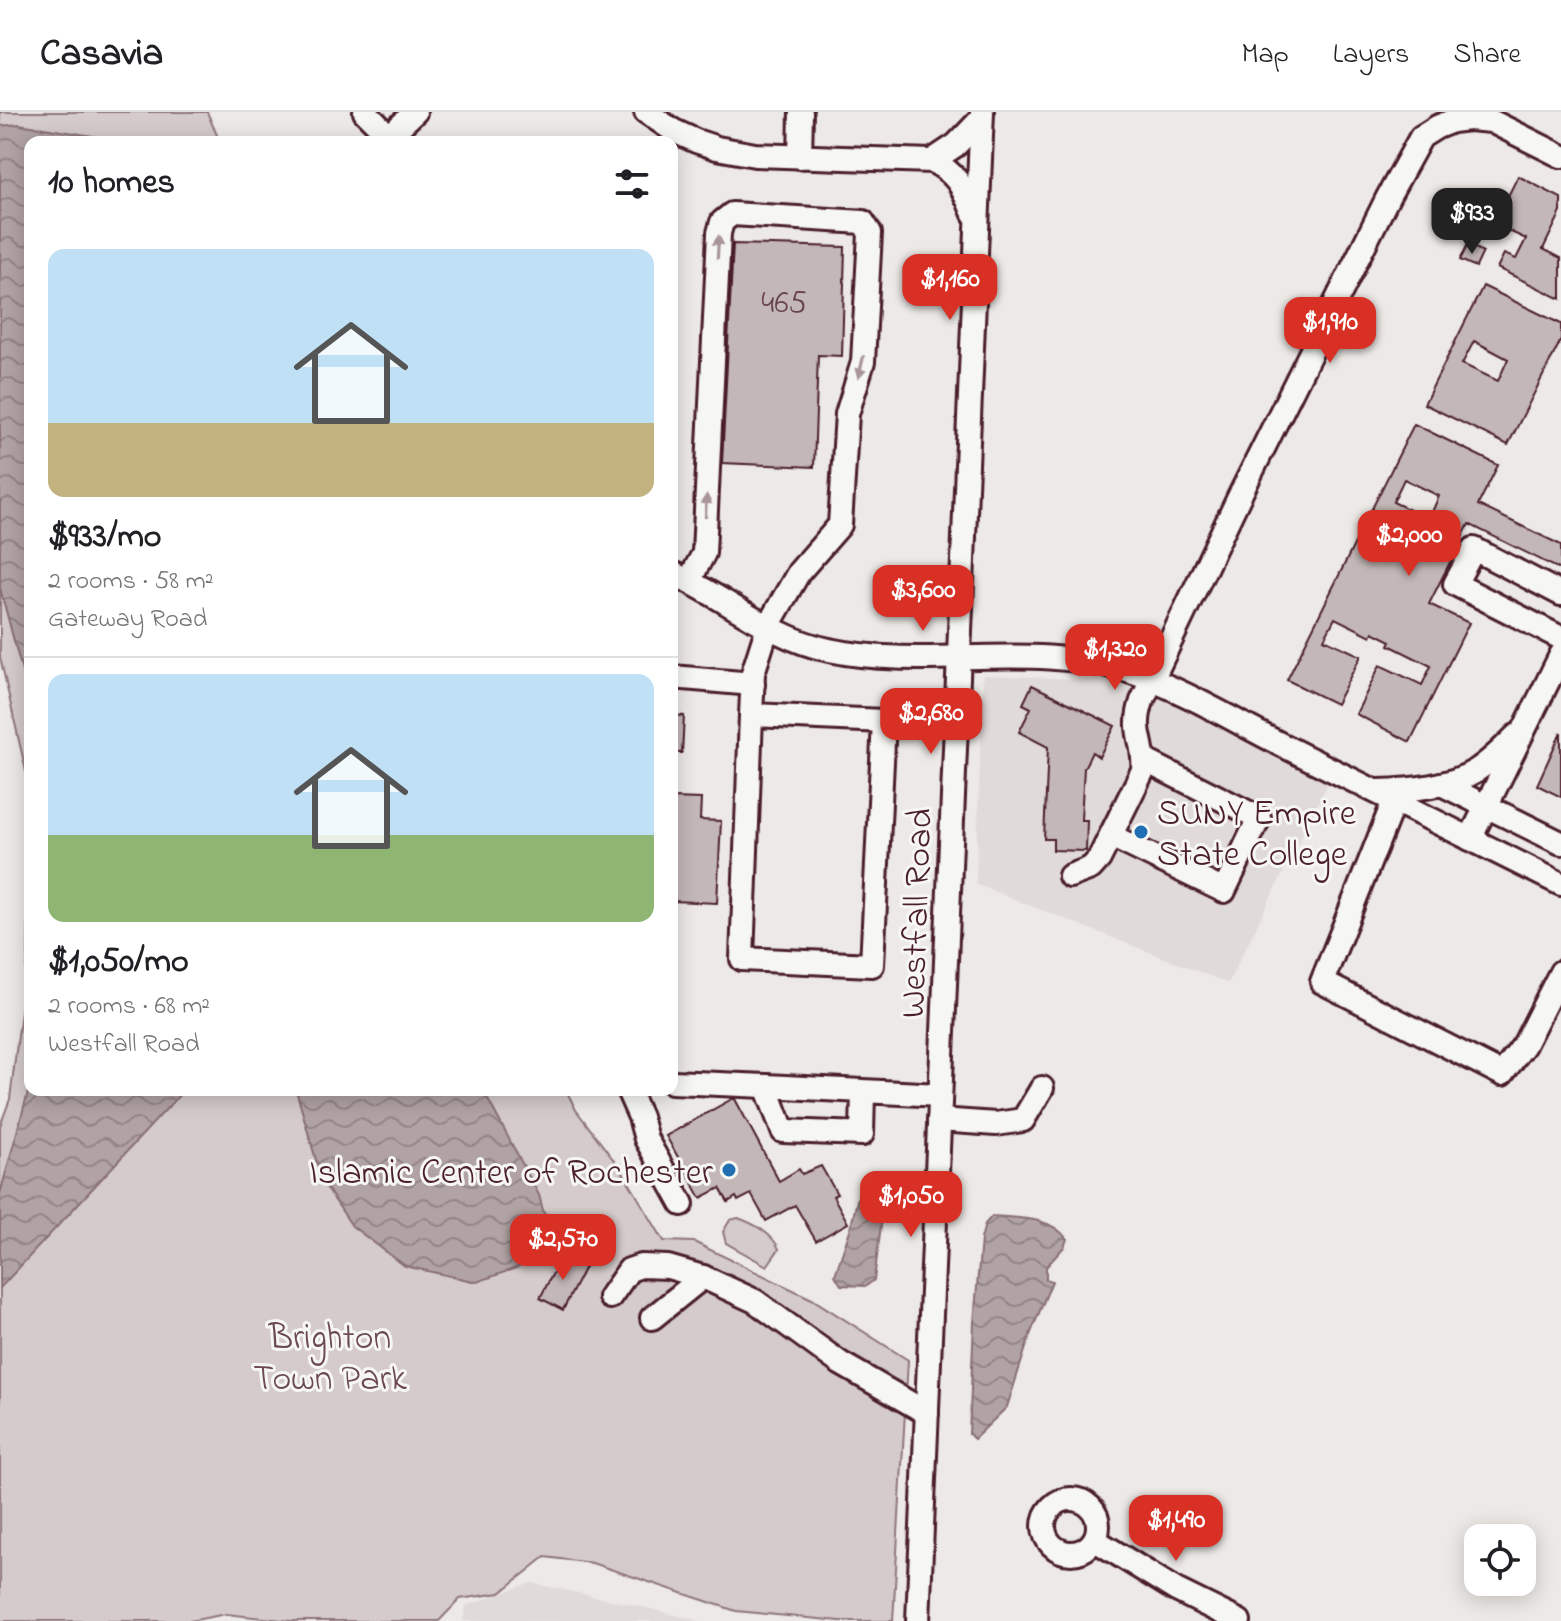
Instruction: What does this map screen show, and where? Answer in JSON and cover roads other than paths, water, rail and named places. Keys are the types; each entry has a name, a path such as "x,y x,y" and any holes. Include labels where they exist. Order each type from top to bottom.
{"street":[{"path":"365,112 384,136"},
{"path":"389,136 415,112"},
{"path":"646,112 674,131 717,148 755,155 932,161 949,170 963,188 977,223"},
{"path":"800,157 801,112"},
{"path":"932,161 956,145 981,116"},
{"name":"Westfall Road","path":"918,1621 981,116"},
{"path":"1070,876 1091,868 1111,836 1143,770 1144,760 1136,727 1142,701 1261,452 1421,137 1452,121 1491,121 1561,156"},
{"path":"751,715 884,721 872,965 742,959 751,715 758,652 768,626 799,572 840,525 847,414 863,362 870,233 863,222 732,214 722,222 704,553 681,577 768,626 790,638 832,650 888,656 1038,656 1091,662 1153,681 1561,884"},
{"path":"1533,624 1556,591 1474,549 1455,584 1533,624 1561,638"},
{"path":"1470,839 1561,655"},
{"path":"678,677 753,684"},
{"path":"1373,791 1441,784 1476,771 1524,729"},
{"path":"1111,836 1224,891 1259,818 1144,760"},
{"path":"1441,784 1561,843"},
{"path":"1394,801 1322,982 1502,1074 1524,1045 1561,972"},
{"path":"678,1082 940,1095"},
{"path":"766,1086 783,1131 862,1134 863,1091"},
{"path":"939,1120 996,1124 1023,1120 1042,1088"},
{"path":"631,1096 646,1139 682,1204"},
{"path":"610,1297 629,1270 641,1266 668,1267 703,1277 755,1301 840,1363 927,1413"},
{"path":"652,1318 703,1277"},
{"path":"1095,1540 1176,1590 1239,1621"}],"water":[{"path":"19,124 92,136 24,136 24,678 0,588 0,126"},
{"path":"27,1096 178,1096 0,1288 0,1194"},
{"path":"298,1096 486,1096 539,1195 544,1214 571,1224 542,1243 533,1244 519,1267 477,1282 405,1266 352,1226 322,1181"},
{"path":"868,1174 881,1177 885,1194 874,1280 866,1286 841,1285 835,1275 861,1184"},
{"path":"992,1216 1043,1222 1060,1231 1067,1239 1046,1267 1046,1279 1052,1281 1030,1335 1007,1407 974,1439 969,1434 974,1322 981,1239 985,1224"}],"place":[{"name":"SUNY Empire State College","path":"1141,832"},
{"name":"Islamic Center of Rochester","path":"729,1170"}],"park label":[{"name":"Brighton Town Park","path":"330,1356"}]}
